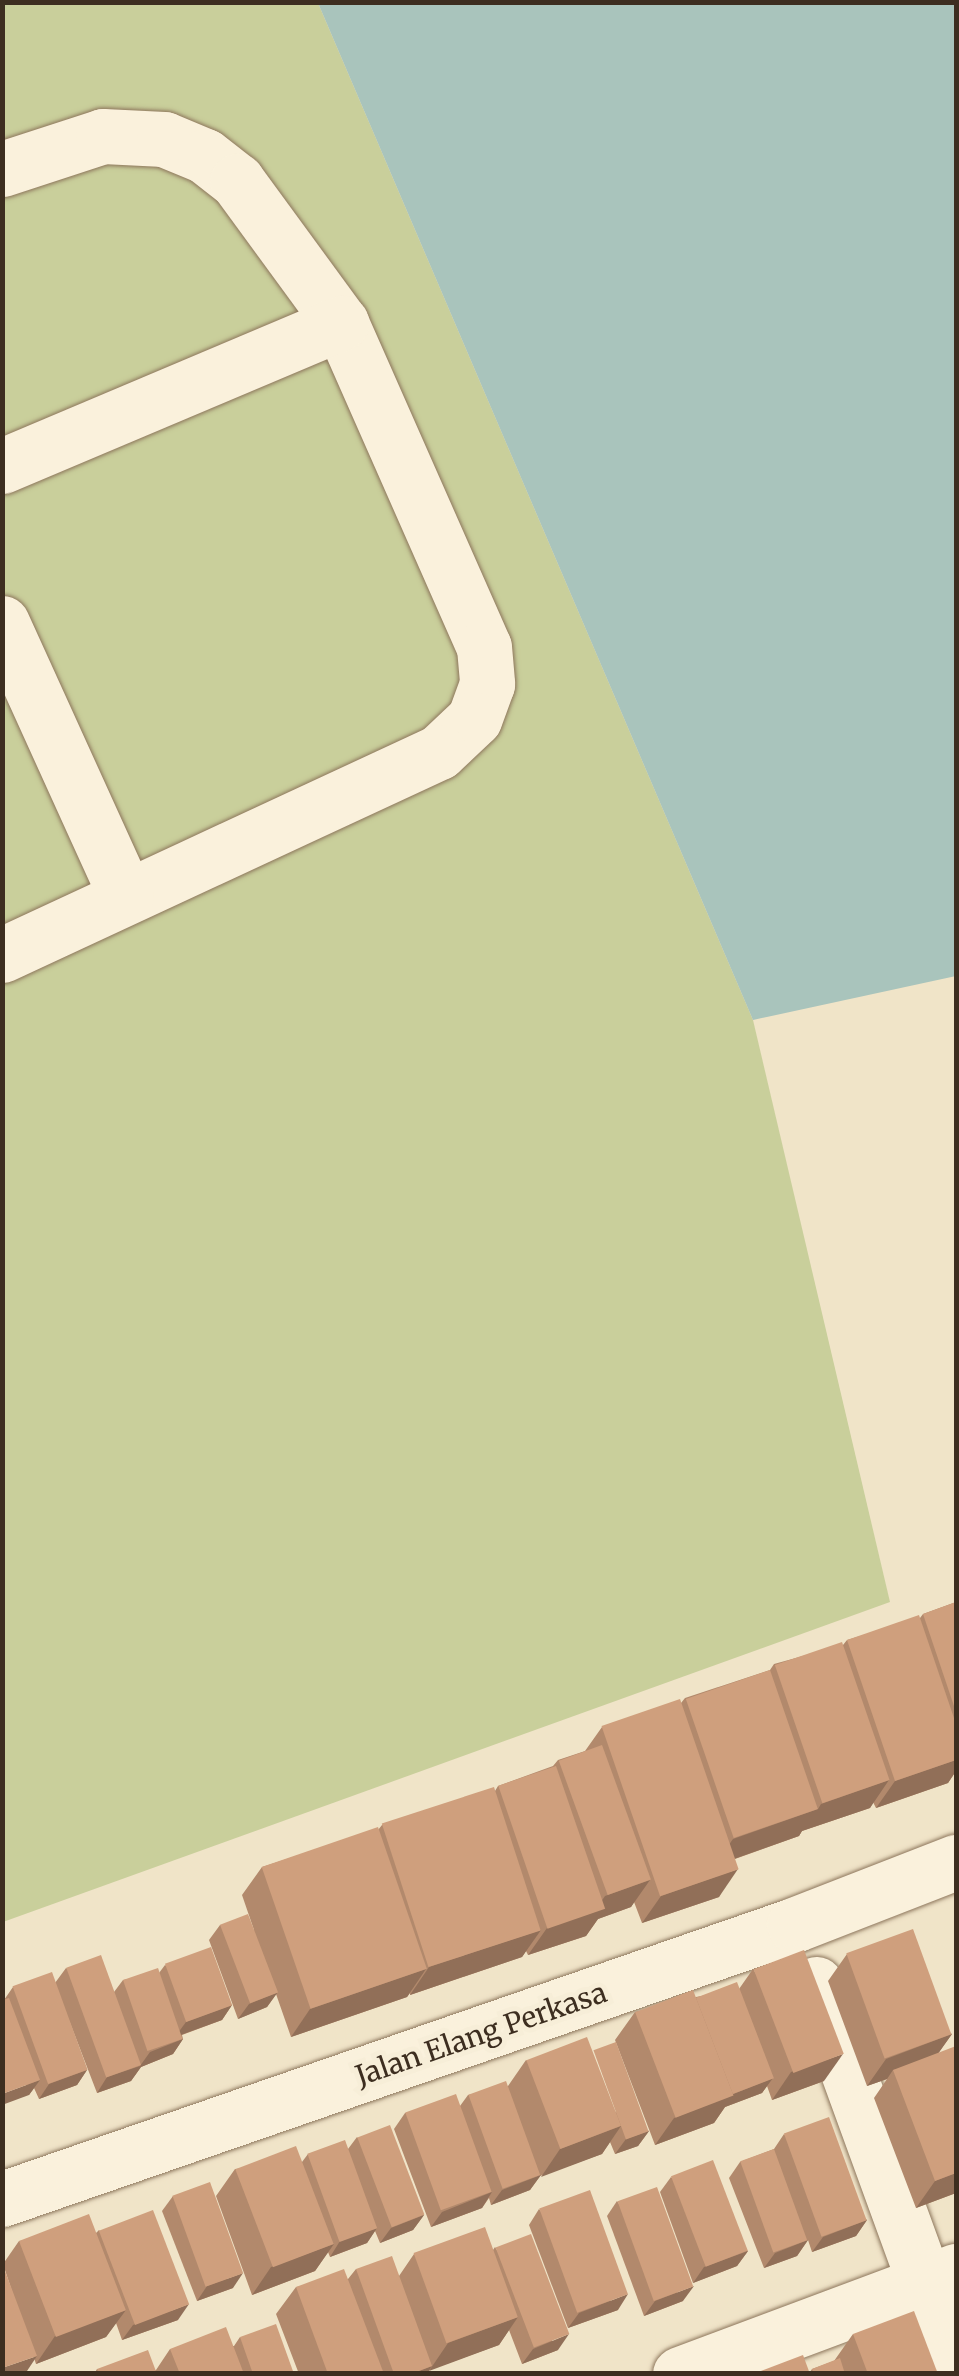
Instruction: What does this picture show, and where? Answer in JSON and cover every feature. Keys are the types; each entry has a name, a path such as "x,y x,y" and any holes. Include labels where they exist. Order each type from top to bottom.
{"street":[{"path":"2,168 103,136 164,139 205,156 238,181 341,323 484,646 487,684 474,719 439,752 2,955"},
{"path":"2,466 341,323"},
{"path":"2,623 126,896"},
{"name":"Jalan Elang Perkasa","path":"2,2199 794,1925 956,1862"},
{"path":"794,1925 941,2276 956,2369"},
{"path":"680,2374 941,2276"}],"green space":[{"path":"3,3 318,3 753,1020 890,1602 3,1922"}],"water":[{"path":"318,3 956,3 956,976 753,1020"}],"building":[{"path":"956,1602 956,1712 923,1614"},
{"path":"919,1615 956,1724 956,1760 895,1781 847,1640"},
{"path":"842,1642 890,1780 822,1803 775,1665"},
{"path":"770,1670 818,1809 734,1838 686,1699"},
{"path":"680,1699 739,1869 660,1896 602,1726"},
{"path":"602,1745 651,1879 608,1895 559,1761"},
{"path":"556,1766 605,1909 547,1929 498,1786"},
{"path":"494,1787 541,1931 428,1967 382,1823"},
{"path":"378,1827 427,1969 311,2009 262,1867"},
{"path":"248,1914 278,1992 250,2003 220,1925"},
{"path":"913,1929 951,2034 885,2059 846,1953"},
{"path":"211,1947 232,2005 186,2022 165,1964"},
{"path":"804,1950 844,2054 793,2073 754,1969"},
{"path":"101,1955 141,2065 106,2078 66,1968"},
{"path":"158,1968 182,2039 147,2051 123,1980"},
{"path":"52,1972 88,2070 48,2084 13,1986"},
{"path":"737,1982 774,2078 733,2094 696,1998"},
{"path":"693,1990 733,2095 676,2118 635,2012"},
{"path":"9,1998 40,2080 2,2094 2,2000"},
{"path":"587,2037 621,2126 560,2149 526,2060"},
{"path":"616,2042 648,2131 626,2139 593,2050"},
{"path":"956,2046 956,2173 935,2181 893,2070"},
{"path":"506,2081 540,2175 503,2189 468,2095"},
{"path":"456,2094 492,2192 441,2210 405,2112"},
{"path":"829,2117 867,2220 822,2237 784,2133"},
{"path":"390,2125 424,2215 392,2227 357,2138"},
{"path":"345,2140 377,2228 340,2242 307,2154"},
{"path":"296,2146 334,2244 273,2267 235,2169"},
{"path":"774,2149 807,2240 773,2252 740,2161"},
{"path":"713,2160 748,2251 706,2267 671,2176"},
{"path":"210,2182 243,2273 206,2287 172,2196"},
{"path":"657,2187 693,2287 654,2301 618,2201"},
{"path":"590,2190 628,2294 577,2313 539,2208"},
{"path":"153,2210 189,2304 135,2325 99,2231"},
{"path":"89,2214 126,2310 56,2337 19,2241"},
{"path":"485,2227 518,2317 446,2343 414,2253"},
{"path":"531,2234 569,2334 534,2348 496,2248"},
{"path":"392,2256 432,2366 411,2374 394,2374 356,2269"},
{"path":"2,2263 37,2356 2,2368"},
{"path":"344,2269 384,2374 328,2374 296,2287"},
{"path":"914,2311 938,2374 868,2374 853,2334"},
{"path":"276,2324 294,2374 253,2374 240,2337"},
{"path":"226,2327 244,2374 180,2374 170,2349"},
{"path":"148,2350 157,2374 99,2374 97,2369"},
{"path":"803,2355 810,2374 753,2374"},
{"path":"840,2358 845,2374 814,2374 812,2369"}]}
